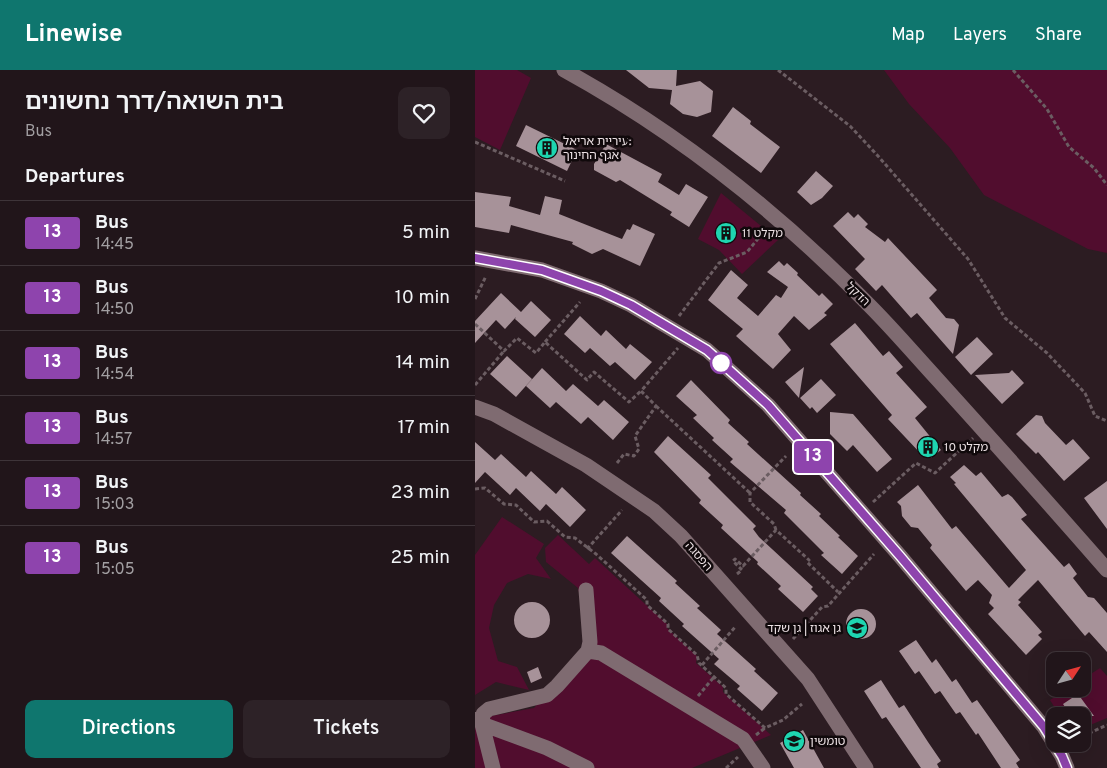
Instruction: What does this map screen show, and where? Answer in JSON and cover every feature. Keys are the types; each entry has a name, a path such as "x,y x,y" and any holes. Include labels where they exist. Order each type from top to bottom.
{"street":[{"name":"הדקל","path":"564,70 639,114 698,156 755,200 821,258 870,305 1107,570"},
{"path":"475,258 542,270 601,291 631,305 714,356 768,405 900,556 1044,727 1062,756 1067,768"},
{"name":"הפסגה","path":"475,407 494,414 587,465 654,511 681,536 808,679 866,768"},
{"path":"478,720 489,709 547,695 589,651 586,590"},
{"path":"589,651 601,653 690,705 747,743 763,768"},
{"path":"478,720 493,768"},
{"path":"478,720 547,748 587,768"}],"path":[{"path":"778,70 850,126 968,259 1005,318 1047,353 1085,393 1095,416 1107,422"},
{"path":"1013,70 1047,109 1069,147 1094,168 1107,184"},
{"path":"475,142 565,181"},
{"path":"679,317 719,263 747,252 767,228"},
{"path":"475,299 486,276"},
{"path":"475,385 517,338 536,353 580,302"},
{"path":"475,324 504,351"},
{"path":"545,342 587,380 594,372 629,402 679,348"},
{"path":"641,391 751,493"},
{"path":"617,463 624,454 634,456 639,448 635,436 656,406"},
{"path":"870,505 916,463 935,473 975,436"},
{"path":"786,456 751,493 750,502 774,524 776,530 809,560 807,562 838,592"},
{"path":"475,489 485,488 504,504 516,505 534,522 547,521 565,537 575,538 596,554 647,600 647,605 697,655 699,663 727,688 726,694 765,728 783,720 802,704"},
{"path":"587,549 622,510"},
{"path":"737,574 742,570 733,561 735,559 743,566 776,530"},
{"path":"793,639 822,607 828,606 837,596 838,592 874,554"},
{"path":"702,666 736,626"},
{"path":"690,705 715,677"},
{"path":"1091,732 1107,724"}],"shaded area":[{"path":"475,70 517,70 531,78 500,150 475,137"},
{"path":"884,70 1107,70 1107,253 1088,249 984,195 950,148 909,104"},
{"path":"721,193 778,240 742,274 719,250 698,239"},
{"path":"502,517 544,544 536,558 551,579 528,574 507,583 494,605 489,628 498,661 517,667 529,690 496,682 475,695 475,555"},
{"path":"558,535 589,564 595,558 667,624 667,628 697,656 696,663 723,687 723,692 771,735 692,768 475,768 475,719 534,708 562,677 586,645 583,611 578,588 546,562 545,548"},
{"path":"1100,668 1107,676 1107,718 1091,725 1091,707 1054,707 1050,700 1053,698 1091,698 1091,674"}],"building":[{"path":"626,70 677,70 676,86 700,81 713,91 711,112 697,117 683,114 670,104 672,90 649,88"},
{"path":"733,107 751,121 750,124 780,147 761,173 712,136"},
{"name":"עיריית אריאל: אגף החינוך","path":"526,125 577,150 567,171 516,146"},
{"path":"606,144 662,174 658,182 679,195 686,184 708,197 689,227 670,215 672,212 620,180 616,182 594,170 594,164"},
{"path":"816,171 833,186 822,198 811,205 797,192"},
{"path":"475,192 511,197 509,206 540,215 545,196 562,200 559,214 622,239 627,229 630,230 633,224 655,234 640,266 603,249 592,254 572,244 573,242 511,225 509,233 475,227"},
{"path":"848,212 854,218 858,214 868,224 865,227 885,242 888,238 937,290 929,298 946,318 954,319 959,325 953,354 917,313 911,318 882,285 876,291 855,269 865,259 833,226"},
{"name":"מקלט 11","path":"724,223 737,232 729,243 716,233"},
{"path":"779,261 784,266 787,263 819,296 822,293 833,304 824,313 827,315 809,330 794,316 778,334 791,350 773,369 736,336 743,329 708,300 731,270 748,285 737,298 758,316 776,295 781,298 788,287 767,272"},
{"path":"501,293 521,312 531,301 551,320 535,337 515,319 516,317 505,329 496,320 475,343 475,321"},
{"path":"580,316 601,336 606,330 626,349 630,344 652,362 635,380 615,362 610,366 590,348 585,353 564,334"},
{"path":"855,323 883,356 889,351 903,367 896,373 927,407 915,418 941,450 931,458 926,452 922,455 888,419 892,415 830,344"},
{"path":"977,337 993,354 971,375 955,357"},
{"path":"507,356 532,379 516,397 490,374"},
{"path":"804,367 799,398 785,382"},
{"path":"542,368 566,391 573,384 598,406 604,400 629,422 613,440 588,417 581,424 556,402 550,408 526,386"},
{"path":"1012,370 1024,383 1002,404 975,375 1009,373"},
{"path":"821,379 836,395 817,413 812,407 810,409 800,398"},
{"path":"691,380 730,420 728,423 749,442 747,444 801,493 800,495 821,514 819,516 840,536 838,537 858,556 842,574 821,555 824,553 784,513 786,510 730,462 733,459 712,440 714,438 693,418 697,415 676,396"},
{"path":"830,412 853,414 892,459 877,472 853,445 847,451 830,434"},
{"path":"1036,415 1042,416 1045,423 1066,445 1073,439 1090,458 1064,481 1038,452 1036,454 1016,434"},
{"path":"668,436 711,475 708,478 756,526 753,529 759,537 813,587 811,589 818,596 803,612 778,589 781,586 757,564 758,562 721,528 723,525 699,503 701,500 654,452"},
{"path":"475,442 495,460 501,454 526,477 531,471 556,494 562,487 586,510 570,527 546,504 540,511 516,488 510,495 485,472 475,483"},
{"path":"964,465 976,476 981,472 1002,497 1008,494 1012,497 1027,515 1021,519 1064,567 1069,563 1077,574 1073,578 1088,597 1094,598 1107,613 1107,652 1089,632 1085,636 1038,580 1018,600 1021,602 1018,605 1042,632 1038,635 1042,639 1026,655 988,614 994,608 989,603 992,595 978,580 966,591 930,548 932,545 918,528 911,527 902,516 901,506 897,502 918,485 952,529 956,526 1009,588 1026,570 954,484 956,483 950,477"},
{"path":"1107,481 1107,529 1084,498"},
{"path":"627,536 677,581 675,583 700,606 697,608 721,630 717,634 756,669 754,671 778,693 762,711 737,689 740,686 714,664 719,659 682,626 684,624 659,601 661,598 611,553"},
{"path":"532,602 539,603 545,607 549,613 549,627 545,633 539,637 532,638 525,637 519,633 515,627 514,620 515,613 519,607 525,603"},
{"path":"861,609 872,613 876,624 872,635 861,639 850,635 846,624 850,613"},
{"path":"916,640 932,663 936,659 952,682 956,679 972,703 977,700 1020,760 1016,763 1019,768 1001,768 978,733 976,735 960,712 956,714 940,691 935,694 919,671 915,674 899,651"},
{"path":"538,667 542,678 531,683 527,672"},
{"path":"881,680 899,708 904,705 941,761 937,764 939,768 921,768 886,717 882,719 864,691"},
{"path":"1072,698 1081,698 1087,707 1065,707 1063,704"},
{"path":"803,730 824,768 794,768 780,743"}],"bus line":[{"name":"13","path":"475,258 542,270 601,291 631,305 707,350 742,380 768,405 1005,679 1044,727 1062,756 1067,768"}],"place":[{"name":"עיריית אריאל: אגף החינוך","path":"547,148"},
{"name":"מקלט 11","path":"726,233"},
{"name":"מקלט 10","path":"928,447"},
{"name":"גן אגוז | גן שקד","path":"857,628"},
{"name":"טומשין","path":"794,741"}]}
